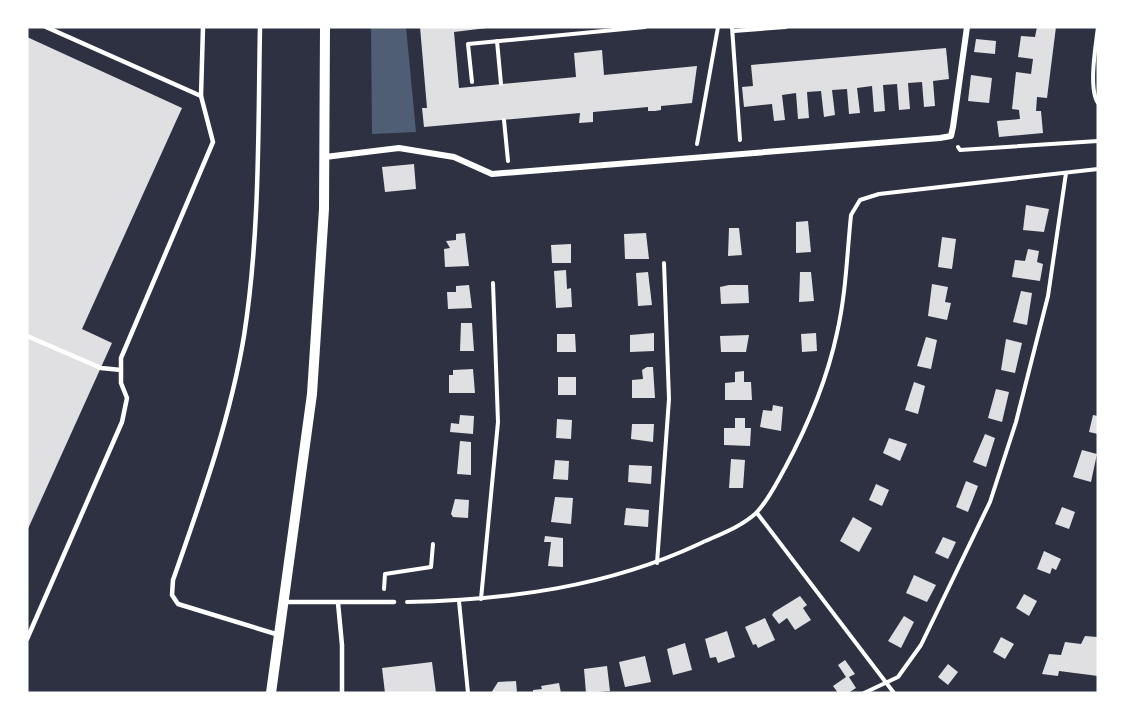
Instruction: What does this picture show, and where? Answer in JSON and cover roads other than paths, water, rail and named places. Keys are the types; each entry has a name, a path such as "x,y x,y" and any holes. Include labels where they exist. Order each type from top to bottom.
{"street":[{"path":"271,693 312,394 325,157 325,27"},
{"path":"325,157 399,148 454,157 492,174 509,174 951,136 967,27"}],"lane":[{"path":"46,27 201,96"},
{"path":"260,27 257,199 244,338 216,456 173,580 172,595 178,604 279,635"},
{"path":"27,639 122,422 127,398 121,383 121,358 213,142 201,96 201,28"},
{"path":"27,336 101,368 121,370"},
{"path":"282,602 394,602"},
{"path":"338,603 342,645 342,693"}],"water":[{"path":"371,27 406,27 416,132 372,134"}]}
